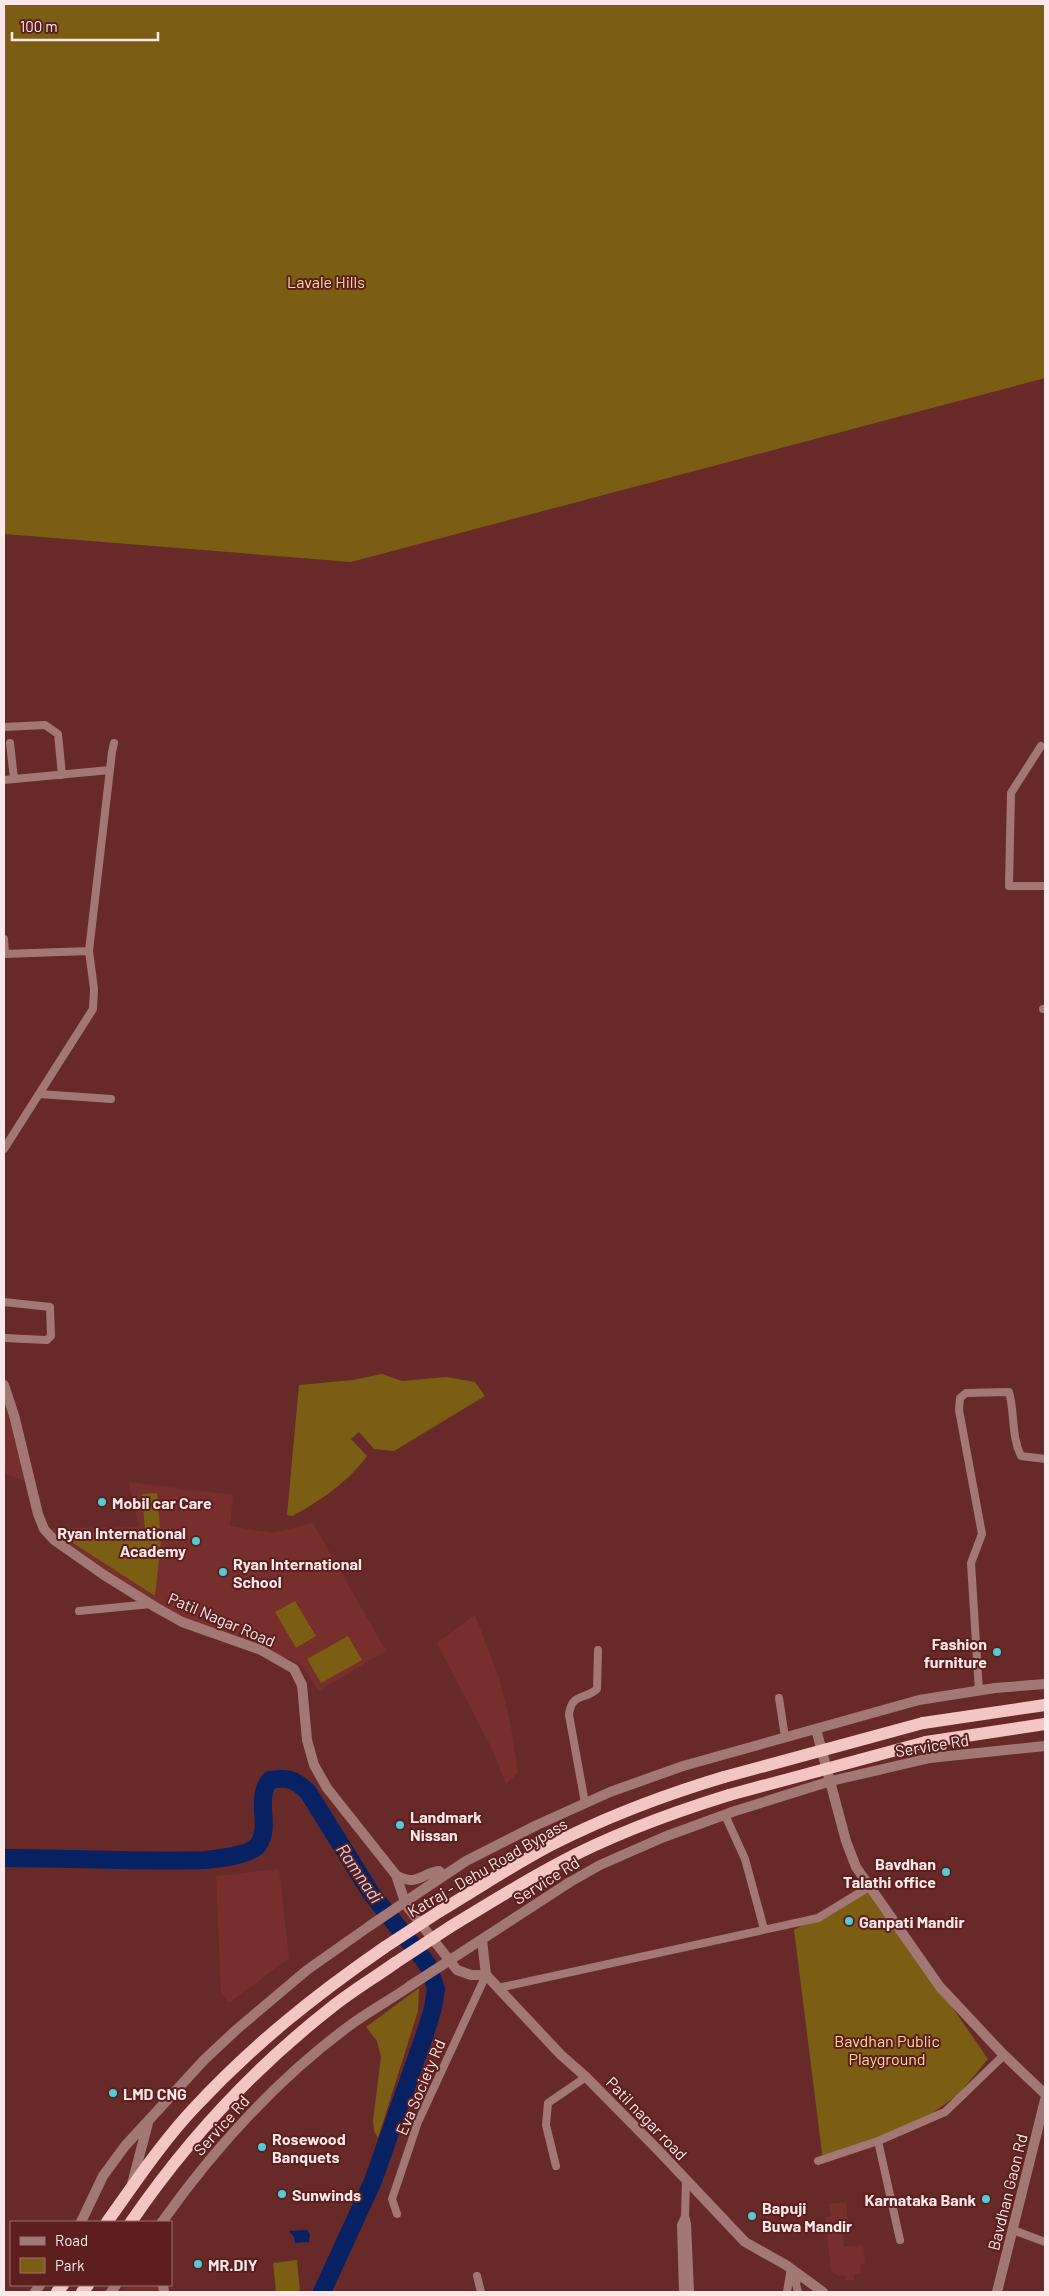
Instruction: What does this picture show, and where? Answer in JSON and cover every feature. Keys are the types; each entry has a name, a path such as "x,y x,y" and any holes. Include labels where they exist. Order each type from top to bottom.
{"highway":[{"name":"Katraj - Dehu Road Bypass","path":"108,2221 194,2108 241,2061 322,1991 384,1947 522,1861 583,1830 649,1802 724,1777 923,1723 1045,1705"},
{"name":"Katraj - Dehu Road Bypass","path":"132,2221 183,2151 236,2092 266,2063 333,2006 450,1927 525,1882 591,1847 656,1819 729,1795 926,1742 1045,1724"}],"street":[{"path":"4,727 45,725 58,734 62,775"},
{"path":"10,743 14,779"},
{"path":"4,1149 94,1010 94,980 89,951 114,743"},
{"path":"1041,746 1012,793 1009,886 1045,886"},
{"path":"4,780 110,770"},
{"path":"4,939 4,954 89,951"},
{"path":"39,1094 111,1099"},
{"path":"4,1302 47,1305 51,1310 50,1339 5,1340"},
{"name":"Patil Nagar Road","path":"4,1385 14,1415 32,1493 44,1528 54,1540 70,1552 182,1622 261,1650 294,1669 302,1685 307,1740 314,1765 327,1788 396,1875 406,1905 457,1970 471,1975 486,1975"},
{"path":"979,1691 970,1563 982,1534 959,1410 960,1398 966,1393 1008,1392 1012,1402 1016,1446 1021,1456 1045,1459"},
{"path":"79,1611 151,1604"},
{"path":"585,1803 569,1715 576,1699 597,1689 598,1650"},
{"path":"81,2221 103,2176 125,2146 204,2060 307,1970 443,1875 502,1842 626,1785 678,1767 919,1700 1045,1684"},
{"path":"779,1698 785,1737"},
{"path":"816,1729 846,1841 856,1867 940,1987 1004,2055 1045,2094"},
{"name":"Service Rd","path":"163,2221 227,2138 283,2082 349,2026 544,1898 600,1865 664,1837 831,1781 930,1758 1045,1746"},
{"path":"725,1815 745,1859 764,1929"},
{"path":"396,1875 405,1881 412,1881 439,1871 443,1875"},
{"path":"498,1988 818,1918 869,1887"},
{"path":"482,1940 486,1975"},
{"name":"Patil nagar road","path":"486,1975 561,2055 586,2077 745,2242 795,2271 823,2292"},
{"name":"Eva Society Rd","path":"397,2214 392,2199 418,2122 486,1975"},
{"path":"818,2161 878,2141 945,2112 1004,2055"},
{"path":"556,2166 546,2125 545,2112 548,2103 586,2077"},
{"name":"Bavdhan Gaon Rd","path":"998,2292 1045,2100"},
{"path":"130,2190 149,2120"},
{"path":"878,2141 900,2240"},
{"path":"686,2180 685,2216 688,2224 690,2292"},
{"path":"683,2292 681,2225 685,2216"},
{"path":"1013,2230 1045,2242"},
{"path":"787,2292 795,2271"},
{"path":"795,2271 798,2292"},
{"path":"476,2276 481,2292"}],"shaded area":[{"path":"4,1395 26,1480 23,1481 4,1473"},
{"name":"Ryan International School","path":"128,1482 233,1495 230,1526 273,1533 313,1523 386,1651 319,1691 302,1666 292,1660 180,1617 55,1538 51,1529 139,1527"},
{"path":"475,1615 500,1681 511,1727 518,1773 506,1784 492,1749 437,1643"},
{"path":"279,1869 289,1958 229,2003 221,1992 216,1876"},
{"path":"846,2202 848,2224 842,2225 844,2247 863,2245 865,2264 860,2265 861,2273 854,2274 854,2280 846,2281 845,2275 838,2276 831,2270 825,2217 831,2216 829,2204"},
{"path":"307,2230 310,2234 309,2242 295,2243 294,2237 289,2231"},
{"path":"127,2286 158,2286 158,2292 122,2292"}],"green space":[{"name":"Lavale Hills","path":"4,4 1045,4 1045,378 351,562 4,534"},
{"path":"382,1374 402,1381 446,1377 475,1382 485,1396 394,1451 374,1449 359,1432 351,1439 367,1456 359,1466 324,1497 293,1516 287,1515 299,1385 353,1380"},
{"path":"157,1493 160,1528 145,1529 142,1494"},
{"path":"162,1532 155,1596 73,1543 75,1533"},
{"path":"295,1601 316,1636 296,1648 275,1612"},
{"path":"348,1636 362,1660 321,1683 307,1659"},
{"name":"Bavdhan Public Playground","path":"869,1887 988,2059 959,2094 923,2120 823,2161 794,1930"},
{"path":"419,1988 418,2011 378,2138 374,2131 373,2121 381,2057 377,2041 366,2027"},
{"path":"297,2260 300,2292 276,2292 273,2263"}],"waterway":[{"name":"Ramnadi","path":"4,1858 205,1860 234,1856 254,1848 262,1838 264,1830 263,1796 265,1787 270,1780 291,1780 308,1792 371,1893 428,1965 436,1989 426,2031 373,2181 322,2292"}],"place":[{"name":"Mobil car Care","path":"102,1502"},
{"name":"Ryan International Academy","path":"196,1541"},
{"name":"Ryan International School","path":"223,1572"},
{"name":"Fashion furniture","path":"997,1652"},
{"name":"Landmark Nissan","path":"400,1825"},
{"name":"Bavdhan Talathi office","path":"946,1872"},
{"name":"Ganpati Mandir","path":"849,1921"},
{"name":"LMD CNG","path":"113,2093"},
{"name":"Rosewood Banquets","path":"262,2147"},
{"name":"Sunwinds","path":"282,2194"},
{"name":"Karnataka Bank","path":"986,2199"},
{"name":"Bapuji Buwa Mandir","path":"752,2216"},
{"name":"MR.DIY","path":"198,2264"}]}
